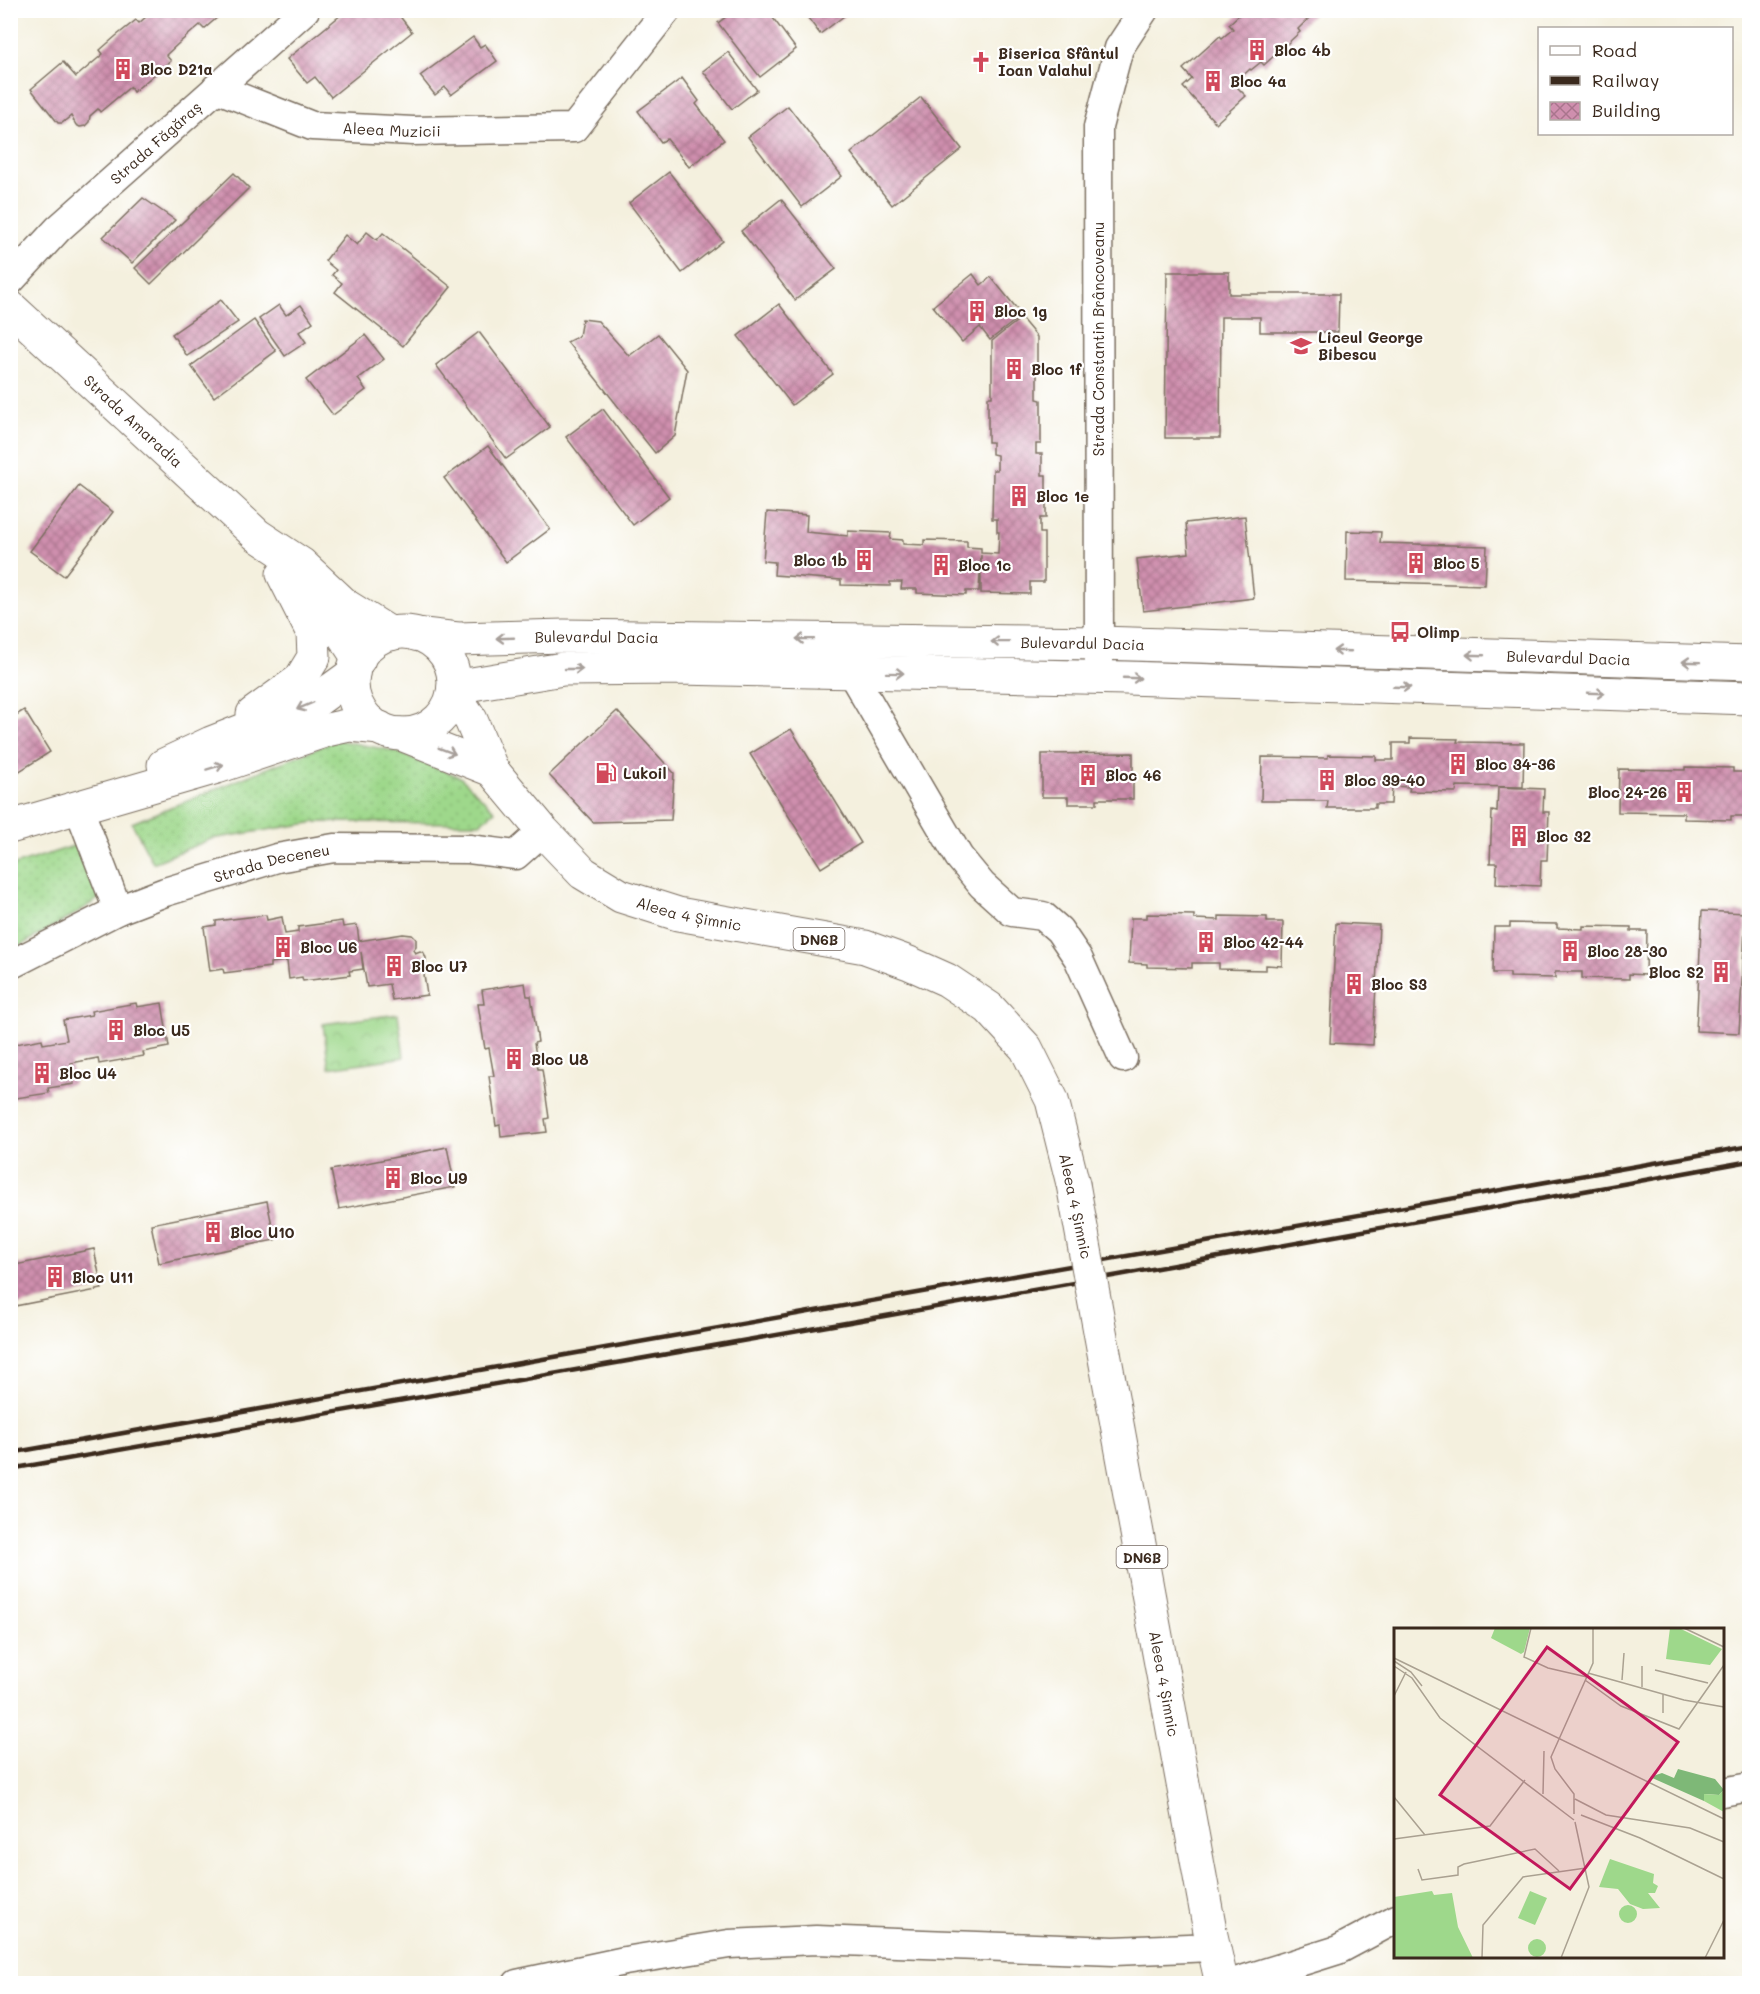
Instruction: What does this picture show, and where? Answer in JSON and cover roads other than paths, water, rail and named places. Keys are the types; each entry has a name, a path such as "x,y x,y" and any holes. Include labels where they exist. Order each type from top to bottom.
{"main road":[{"name":"Strada Amaradia","path":"10,307 257,534 301,564 346,606 403,634"},
{"name":"Strada Amaradia","path":"257,534 283,574 332,618 356,667"},
{"path":"211,743 300,680 314,657 313,633 283,574"},
{"name":"Bulevardul Dacia","path":"403,634 458,639 564,636 1100,643 1749,663"},
{"path":"10,827 217,767 327,730 350,725 415,733 434,723 448,707 454,690 453,673 448,659 440,648 428,639 403,634 378,639 367,647 356,667 313,704 211,743 78,806"},
{"path":"356,667 353,690 358,706 367,719 390,731"},
{"name":"Bulevardul Dacia","path":"454,690 563,669 678,668 1099,677 1749,698"},
{"name":"Aleea 4 Șimnic","path":"454,690 471,720 492,770 543,831 583,873 621,896 678,914 865,947 909,963 947,980 989,1008 1026,1048 1052,1100 1073,1184 1222,1983"},
{"name":"Aleea 4 Șimnic","path":"390,731 492,770"}],"street":[{"name":"Strada Făgăraș","path":"10,281 58,229 305,10"},
{"name":"Aleea Muzicii","path":"216,88 312,126 413,131 574,128 667,10"},
{"name":"Strada Constantin Brâncoveanu","path":"1099,677 1098,127 1119,48 1144,10"},
{"path":"851,672 959,857 982,885 1012,912 1043,916 1059,930 1078,958 1123,1058"},
{"path":"78,806 118,910"},
{"name":"Strada Deceneu","path":"10,965 118,910 176,889 277,858 334,848 469,849 516,855 543,831"},
{"path":"1724,1792 1749,1787"},
{"path":"1229,1983 1338,1950 1394,1920"},
{"path":"517,1983 625,1961 729,1944 816,1940 1114,1951 1212,1939"}],"railway":[{"path":"10,1453 1750,1146"},
{"path":"10,1469 1119,1275 1750,1161"}],"place":[{"name":"Bloc 4b","path":"1257,50"},
{"name":"Biserica Sfântul Ioan Valahul","path":"981,62"},
{"name":"Bloc D21a","path":"123,69"},
{"name":"Bloc 4a","path":"1213,81"},
{"name":"Bloc 1g","path":"977,311"},
{"name":"Liceul George Bibescu","path":"1301,346"},
{"name":"Bloc 1f","path":"1014,369"},
{"name":"Bloc 1e","path":"1019,496"},
{"name":"Bloc 1b","path":"864,560"},
{"name":"Bloc 5","path":"1416,563"},
{"name":"Bloc 1c","path":"941,565"},
{"name":"Olimp","path":"1400,632"},
{"name":"Bloc 34-36","path":"1458,764"},
{"name":"Lukoil","path":"606,773"},
{"name":"Bloc 46","path":"1088,775"},
{"name":"Bloc 39-40","path":"1327,780"},
{"name":"Bloc 24-26","path":"1684,792"},
{"name":"Bloc 32","path":"1519,836"},
{"name":"Bloc 42-44","path":"1206,942"},
{"name":"Bloc U6","path":"283,947"},
{"name":"Bloc 28-30","path":"1570,951"},
{"name":"Bloc U7","path":"394,966"},
{"name":"Bloc S2","path":"1721,972"},
{"name":"Bloc S3","path":"1354,984"},
{"name":"Bloc U5","path":"116,1030"},
{"name":"Bloc U8","path":"514,1059"},
{"name":"Bloc U4","path":"42,1073"},
{"name":"Bloc U9","path":"393,1178"},
{"name":"Bloc U10","path":"213,1232"},
{"name":"Bloc U11","path":"55,1277"}]}
